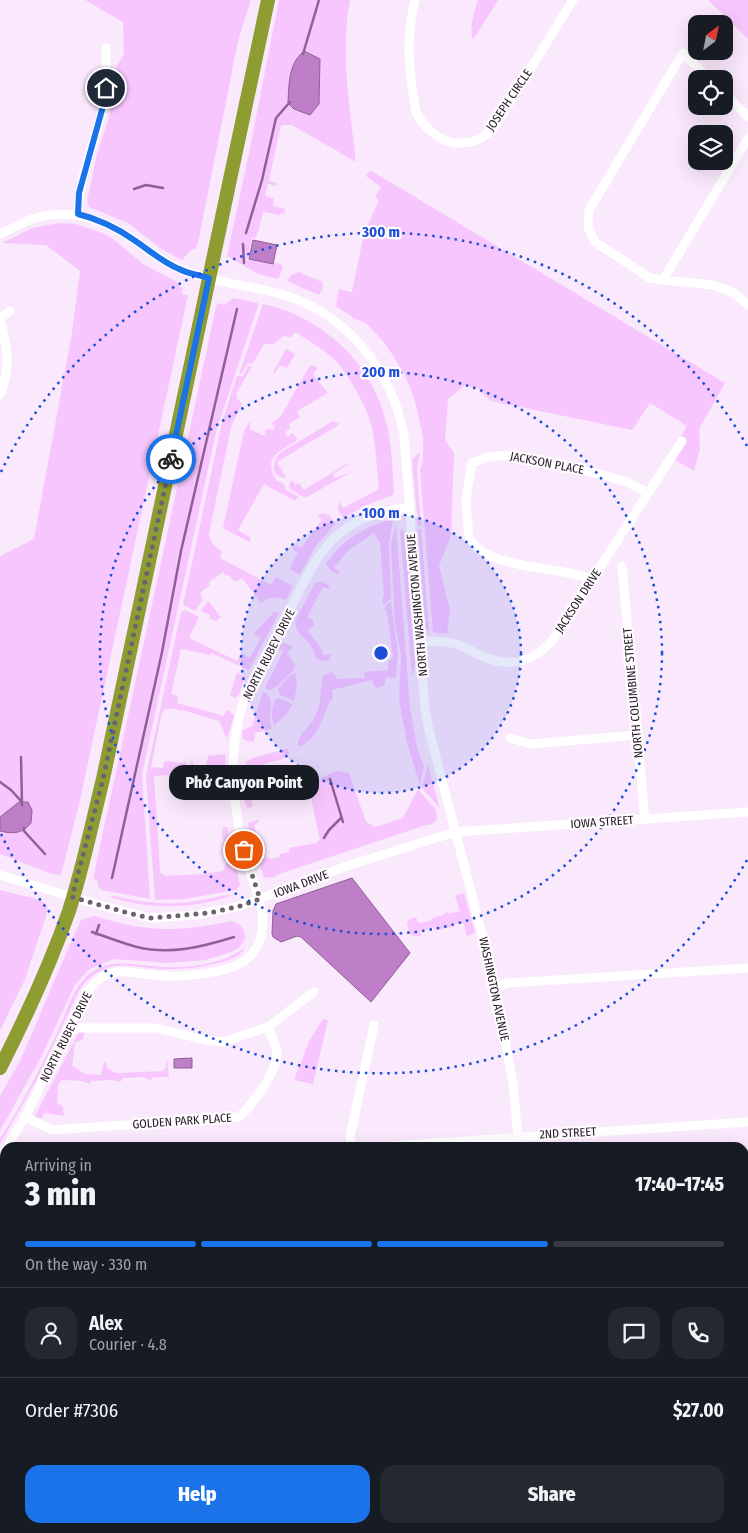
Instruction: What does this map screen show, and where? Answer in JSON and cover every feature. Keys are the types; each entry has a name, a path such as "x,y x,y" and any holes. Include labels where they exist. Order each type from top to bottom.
{"highway":[{"path":"0,1068 38,990 69,910 105,770 268,0"}],"street":[{"name":"JOSEPH CIRCLE","path":"415,0 409,47 411,83 417,114 430,131 450,143 468,144 483,138 495,126 573,0"},
{"path":"0,234 29,220 53,215 78,214 79,193 105,99 107,78 106,48"},
{"path":"700,70 683,53 589,210 588,227 595,242 650,278 713,285 734,293 748,305"},
{"path":"733,102 748,117"},
{"path":"663,280 748,138"},
{"name":"NORTH WASHINGTON AVENUE","path":"78,214 91,217 117,229 155,256 179,269 294,298 329,316 364,348 385,379 398,411 404,442 425,709 455,832"},
{"path":"0,395 7,377 7,367 5,336 0,319 10,311"},
{"name":"JACKSON DRIVE","path":"420,641 456,644 486,658 508,663 531,658 542,652 552,641 682,441"},
{"name":"JACKSON PLACE","path":"593,579 581,574 520,566 490,556 477,547 469,538 466,502 472,463 489,457 507,455 604,475 629,483 648,493"},
{"name":"NORTH RUBEY DRIVE","path":"10,1142 25,1118 86,994 96,981 110,974 126,972 154,976 183,976 208,973 236,965 252,954 262,937 260,899 248,865 237,820 233,767 234,748 242,707 254,678 284,621 329,543 359,519 373,514 409,507"},
{"name":"NORTH COLUMBINE STREET","path":"622,566 645,820"},
{"path":"510,738 531,744 637,734"},
{"name":"IOWA STREET","path":"455,832 748,812"},
{"name":"IOWA DRIVE","path":"0,875 150,918 209,913 240,906 350,865 455,832"},
{"name":"WASHINGTON AVENUE","path":"455,832 496,988 513,1084 520,1142"},
{"path":"496,988 507,983 748,968"},
{"path":"68,1031 79,1028 156,1028 205,1040 223,1042 268,1027 314,992"},
{"path":"351,1142 350,1137 374,1024"},
{"name":"GOLDEN PARK PLACE","path":"25,1118 52,1130 239,1117 249,1107 270,1076 276,1062 277,1052 268,1027"},
{"name":"2ND STREET","path":"456,1142 504,1139 519,1136 748,1122"}],"shaded area":[{"path":"85,0 251,0 238,41 198,243 195,249 191,250 182,260 160,248 128,223 89,207 87,201 97,154 114,96 117,66 124,54 123,22"},
{"path":"279,0 350,0 347,20 346,61 356,162 292,125 281,125 269,180 277,184 275,186 268,184 265,196 274,199 273,206 285,209 284,214 263,212 256,238 252,237 247,262 249,258 281,264 283,268 278,279 258,274 227,256"},
{"path":"478,0 498,0 473,40 472,25"},
{"path":"708,0 748,0 748,39 733,24 733,15 723,15"},
{"path":"304,51 320,59 319,104 310,115 294,109 288,103 292,68"},
{"path":"370,170 725,383 699,429 700,449 694,471 675,460 680,438 687,426 650,403 632,430 491,401 477,388 465,385 448,399 445,440 454,453 451,535 439,566 450,610 447,634 433,632 420,471 423,460 423,437 414,397 405,376 382,340 366,323 355,319 336,306 339,289 352,292 364,233 379,200 375,197 381,187 366,176"},
{"path":"59,223 76,224 112,238 143,264 177,282 179,287 183,288 182,294 188,295 80,800 61,875 52,874 0,854 0,556 34,539 72,333 80,271 46,245 2,243 32,228"},
{"path":"253,240 277,245 273,264 249,259"},
{"path":"299,272 322,282 323,288 319,295 287,281 291,275"},
{"path":"233,298 258,303 258,306 217,428 142,774 150,899 102,890 98,886 97,880 93,879 216,307 218,303 225,305"},
{"path":"263,304 285,310 325,332 343,347 358,364 371,383 387,426 393,468 394,494 371,503 343,518 338,510 339,501 343,508 379,489 370,420 362,401 350,381 328,354 295,332 291,337 283,336 274,344 264,344 253,363 247,364 242,373 239,374"},
{"path":"286,349 295,354 287,368 280,365 275,373 273,372"},
{"path":"312,365 318,368 313,374 328,393 297,411 300,417 289,424 290,429 285,432 287,437 293,433 297,440 275,456 271,466 277,481 284,484 285,489 298,497 295,501 264,484 238,530 251,538 249,542 223,528 244,431 250,421 250,429 262,435 265,435 265,430 273,430 275,426 272,423 281,416 309,367"},
{"path":"248,366 252,366 236,394 242,404 231,427 209,534 210,540 222,551 220,558 271,585 276,577 293,586 286,600 273,598 261,603 242,578 235,582 229,575 227,576 223,572 209,582 210,585 200,593 203,599 195,611 183,605 222,422 237,376 243,376"},
{"path":"333,421 340,424 277,462 286,478 277,475 274,465 280,453"},
{"path":"420,452 417,468 421,526 418,526 412,459"},
{"path":"348,463 333,474 335,478 351,472 305,498 290,489 289,485 292,480 295,485 299,483 304,490"},
{"path":"324,513 330,516 335,524 315,547 300,575 290,568 298,553 293,550 294,545 301,548 322,520 317,515"},
{"path":"386,521 393,521 389,544 391,598 383,605 380,543 374,533 350,549 334,567 340,572 338,574 331,571 326,564 338,549 352,537"},
{"path":"396,524 410,708 417,747 424,766 420,785 407,743 399,700 401,655 395,624 391,544"},
{"path":"418,529 421,529 429,631 426,629 425,621 427,621 425,616"},
{"path":"400,530 405,532 415,666 412,676"},
{"path":"321,581 329,585 330,589 323,587 307,617 313,620 314,625 308,631 324,655 331,654 330,659 324,661 317,659 310,644 297,631 295,621 315,583"},
{"path":"208,601 221,617 216,621 209,618 210,615 201,611"},
{"path":"391,602 398,653 396,678 385,677 385,685 376,688 372,680 332,690 333,699 330,701 316,733 307,743 301,746 298,745 304,731 317,712 323,676 331,672 337,679 365,678 364,672 388,670 388,662 393,657 387,612 384,608"},
{"path":"185,610 199,617 189,638 237,661 242,653 250,658 261,638 255,635 255,632 274,612 279,613 249,670 211,653 211,655 181,649 171,694 178,696 177,703 224,716 226,710 234,716 227,739 219,721 183,710 169,709 162,712 151,767 163,768 166,761 186,762 186,766 190,766 192,759 194,767 206,766 208,756 226,754 224,780 218,777 194,779 190,782 189,774 154,776 161,873 166,876 223,871 226,863 222,831 224,827 227,827 240,885 236,890 184,899 155,900 146,776 181,612"},
{"path":"283,643 293,647 287,653 296,666 293,667 295,670 276,687 269,690 265,687 284,650 275,650 279,644"},
{"path":"237,672 245,677 236,698 230,696"},
{"path":"295,673 297,686 294,701 280,695 278,689 287,678"},
{"path":"263,692 271,699 270,720 272,729 255,733 254,742 247,741 243,739 242,731 252,726"},
{"path":"277,698 293,704 286,715 274,725 272,711"},
{"path":"288,749 289,753 284,758 251,768 252,807 247,808 243,785 246,762 259,756"},
{"path":"428,764 439,806 440,808 422,788"},
{"path":"336,771 349,773 366,822 375,827 403,818 418,789 436,810 437,820 430,825 282,873 272,878 264,877 254,849 248,823 260,821 254,825 263,859 280,857 280,854 290,852 289,848 317,843 320,840 308,784"},
{"path":"19,802 28,802 32,810 31,823 17,832 0,831 0,817"},
{"path":"352,878 410,953 371,1002 301,937 297,936 281,942 273,937 272,934 273,911 276,904"},
{"path":"0,890 40,900 45,903 48,910 25,979 0,1031"},
{"path":"464,893 475,932 467,937 463,923 455,924 452,927 435,930 434,927 420,931 421,936 413,936 409,933 407,923 410,919 416,917 418,922 422,923 448,912 449,914 460,911 455,896"},
{"path":"226,895 230,896 215,901 185,906 154,906 109,897 114,896 144,902 182,903"},
{"path":"94,916 130,925 162,929 194,928 231,921 242,927 245,939 240,947 231,952 205,960 168,963 113,959 88,970 75,985 42,1055 0,1131 0,1096 20,1061 81,920"},
{"path":"245,947 241,953 233,958 203,966 169,969 116,966 93,975 80,989 37,1079 0,1142 43,1062 76,990 93,971 112,964 161,967 194,966 216,962"},
{"path":"323,1019 328,1020 313,1084 294,1080 309,1041"},
{"path":"79,1032 84,1033 83,1039 75,1043 72,1066 85,1074 101,1075 104,1062 107,1068 116,1073 164,1071 167,1060 169,1077 154,1077 150,1080 143,1077 123,1078 120,1082 112,1080 91,1081 89,1084 83,1081 62,1080 58,1085 57,1102 63,1107 64,1116 45,1113 41,1119 35,1116"},
{"path":"192,1058 192,1068 174,1068 174,1059"}],"waterway":[{"path":"303,54 319,0"},
{"path":"246,233 262,180 276,118 290,102"},
{"path":"134,189 146,185 163,188"},
{"path":"243,244 244,263"},
{"path":"112,878 162,652 181,551 237,309"},
{"path":"21,757 22,805"},
{"path":"330,779 343,822"},
{"path":"0,782 21,801"},
{"path":"324,838 341,818"},
{"path":"24,828 24,831 45,854"},
{"path":"96,934 99,925"},
{"path":"92,932 137,947 162,950 198,947 234,937"}],"way so far":[{"path":"171,459 103,779 77,884 72,897 99,906 150,918 196,915 240,906 260,899 244,850"}],"place":[{"name":"Phở Canyon Point","path":"244,850"}],"route":[{"path":"106,88 105,99 79,193 78,214 91,217 117,229 155,256 179,269 209,278 171,459"}]}
